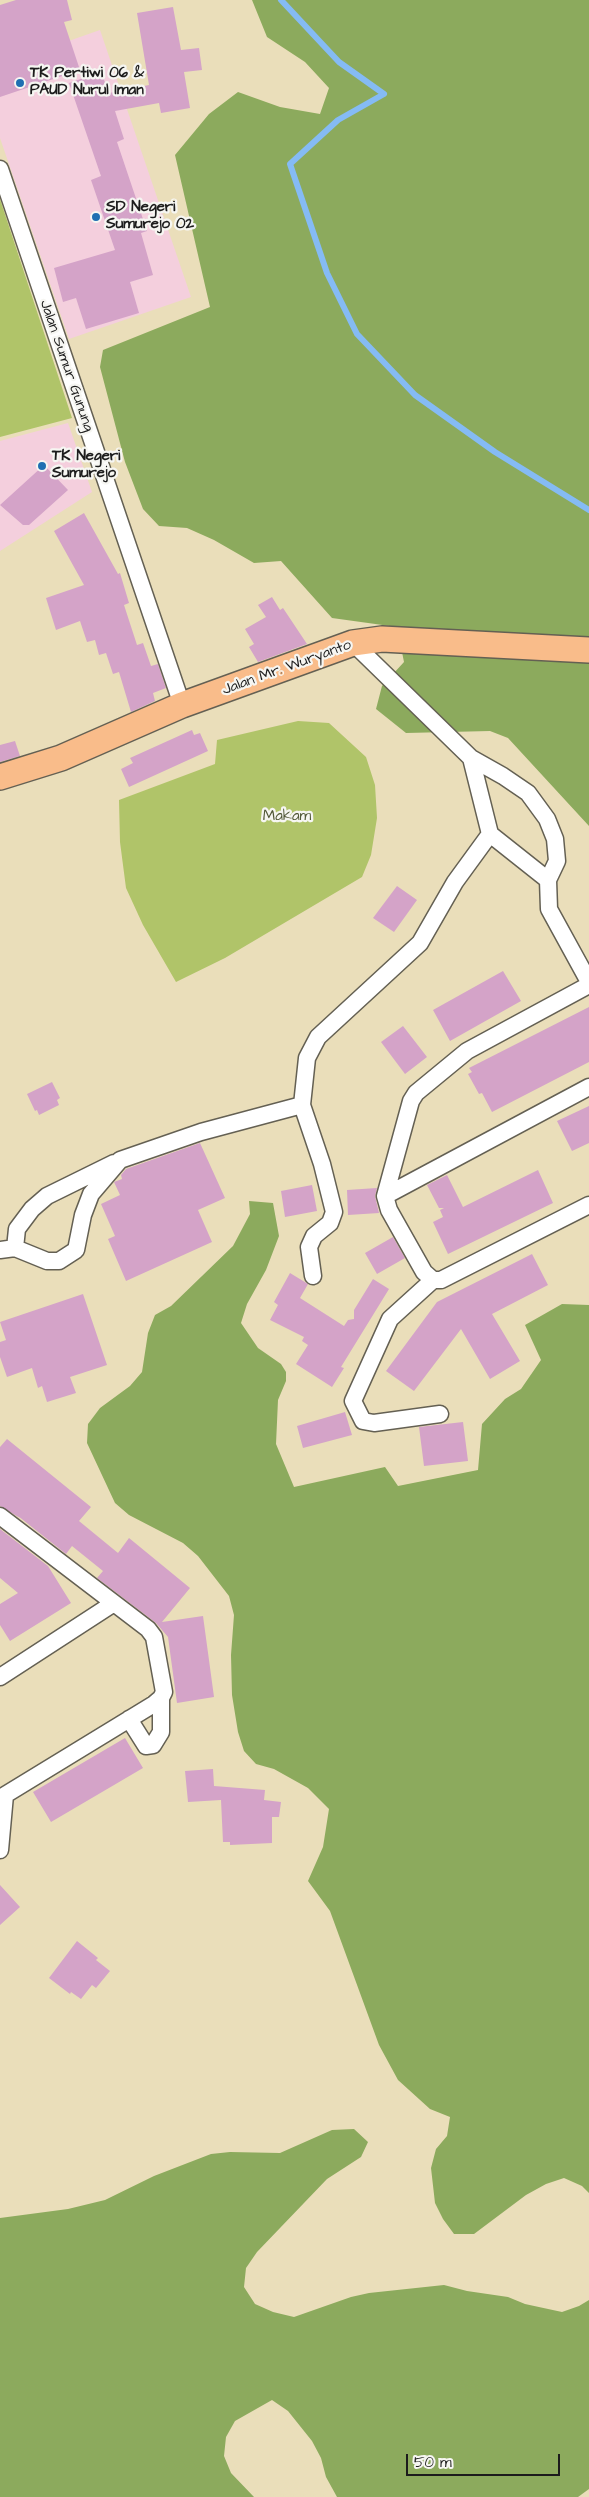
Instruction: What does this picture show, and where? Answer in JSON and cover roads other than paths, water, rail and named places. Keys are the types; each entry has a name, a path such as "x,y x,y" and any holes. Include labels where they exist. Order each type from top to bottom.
{"main road":[{"name":"Jalan Mr. Wuryanto","path":"0,776 62,758 182,705 353,643 382,639 589,650"}],"street":[{"name":"Jalan Sumur Gunung","path":"0,169 182,705"},
{"path":"353,643 471,758 528,793 547,819 556,839 557,861 548,880 549,909 589,982"},
{"path":"471,758 490,834 548,880"},
{"path":"313,1276 309,1247 314,1236 330,1223 334,1212 322,1164 302,1105 307,1058 318,1037 420,943 455,882 490,834"},
{"path":"589,985 467,1051 416,1093 411,1101 385,1196 389,1210 424,1272 433,1280 442,1280 589,1205"},
{"path":"385,1196 589,1087"},
{"path":"120,1160 90,1194 76,1250 59,1261 47,1261 7,1249 17,1229 32,1209 47,1196 68,1184 120,1160 201,1132 302,1105"},
{"path":"433,1280 390,1319 353,1401 364,1421 374,1422 440,1414"},
{"path":"0,1516 148,1629 154,1637 164,1692 161,1698 161,1732 153,1745 146,1746 129,1719"},
{"path":"0,1677 114,1603"},
{"path":"0,1850 2,1791 129,1719 161,1698"}],"waterway":[{"path":"281,0 339,62 384,94 338,120 290,164 327,273 357,334 415,395 495,452 589,510"}],"place":[{"name":"TK Pertiwi 06 & PAUD Nurul Iman","path":"20,83"},
{"name":"SD Negeri Sumurejo 02","path":"96,217"},
{"name":"TK Negeri Sumurejo","path":"42,466"}],"park label":[{"name":"Makam","path":"287,817"}]}
